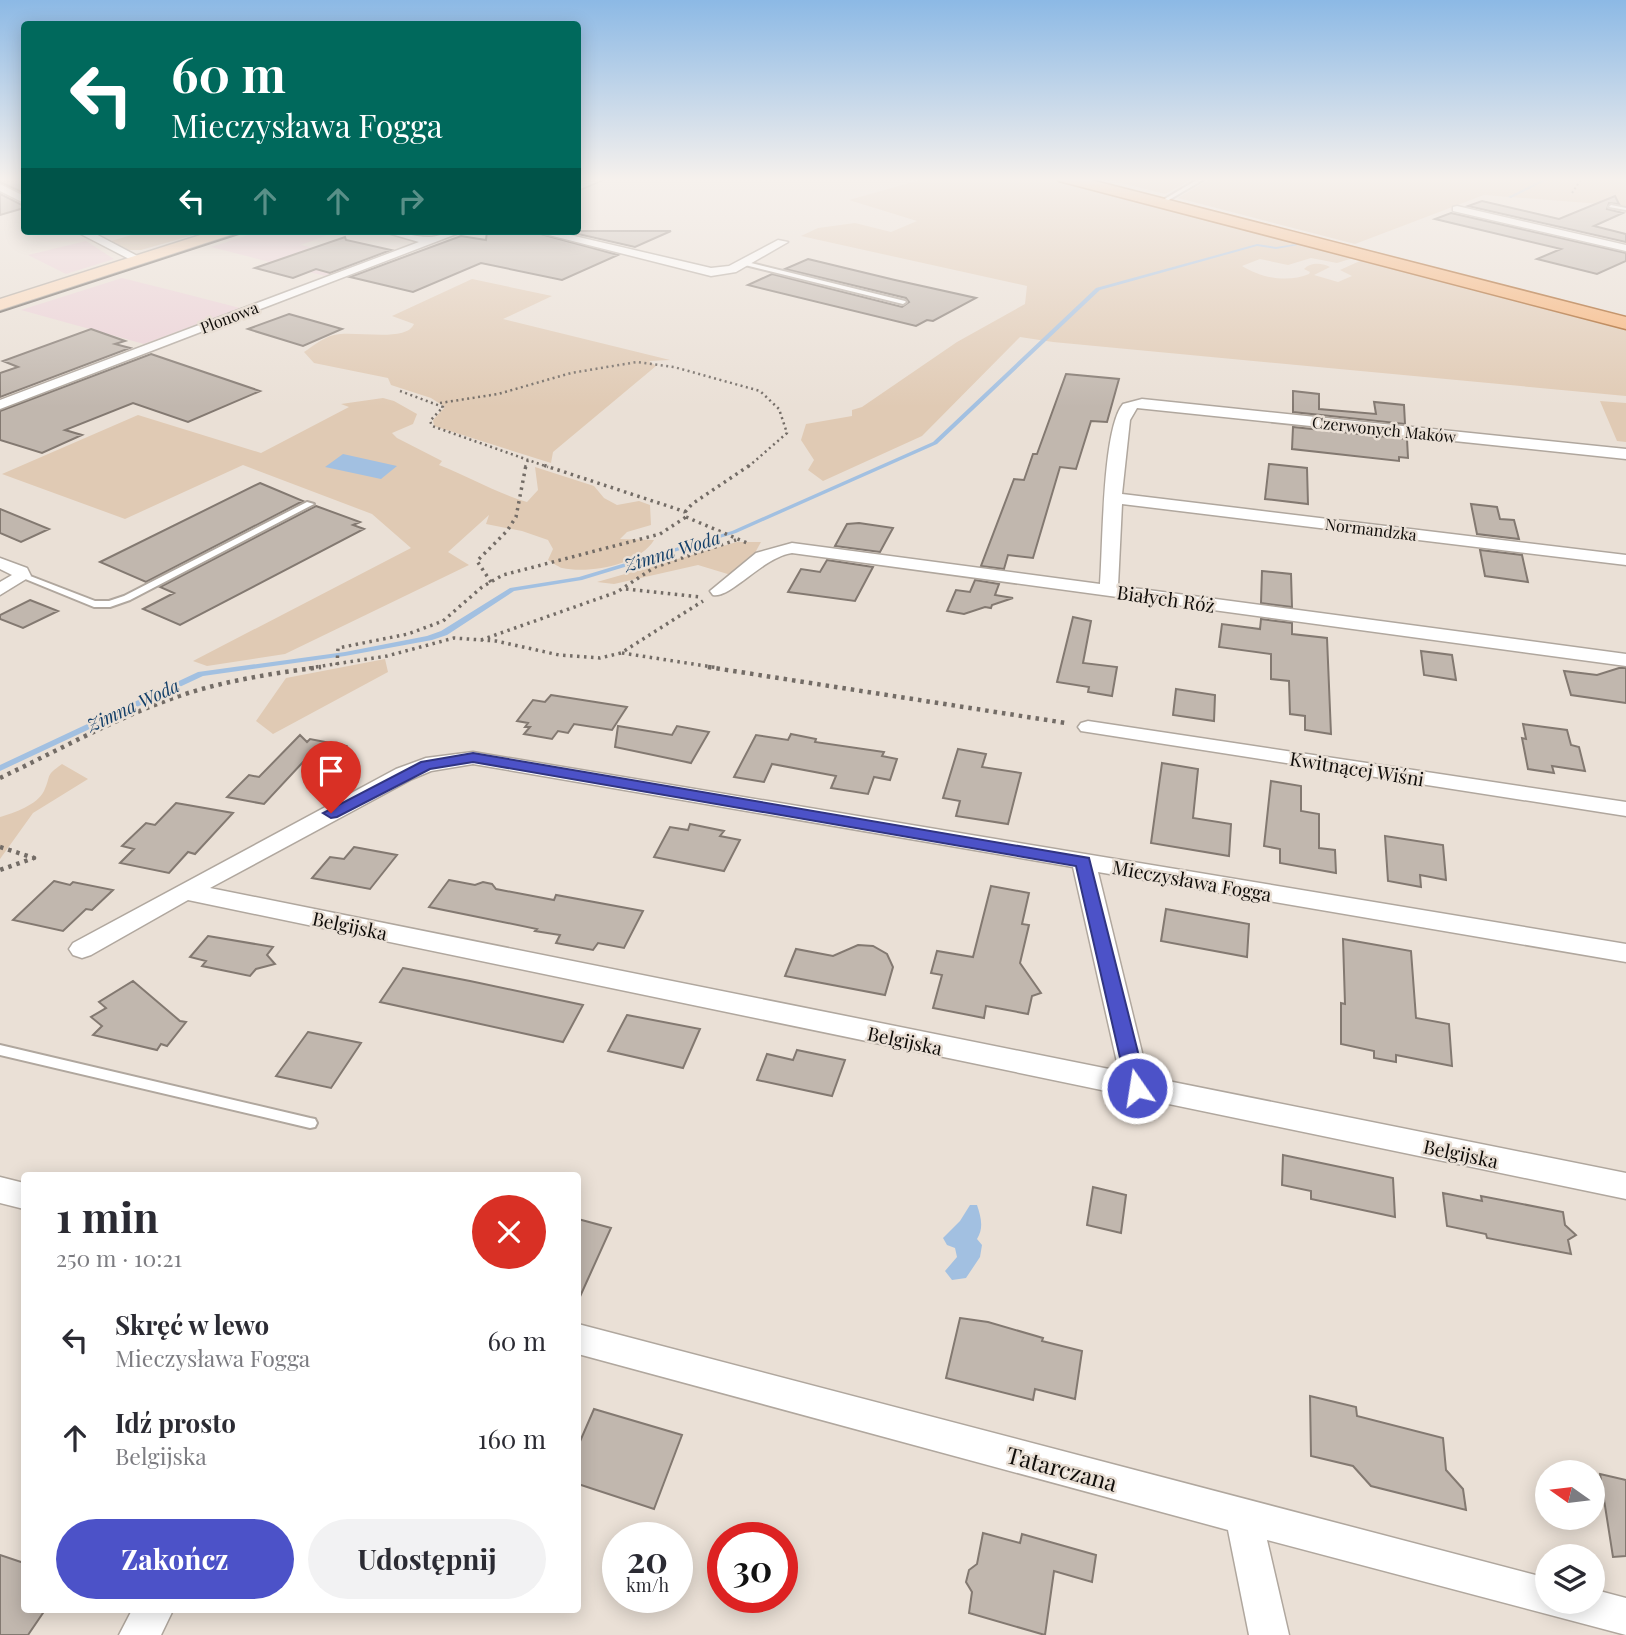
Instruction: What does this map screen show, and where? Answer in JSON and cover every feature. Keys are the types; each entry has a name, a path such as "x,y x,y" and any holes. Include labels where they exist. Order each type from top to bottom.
{"main road":[{"path":"0,305 156,254"},
{"path":"1359,254 1626,323"}],"street":[{"path":"128,254 139,260"},
{"name":"Plonowa","path":"0,405 396,254"},
{"path":"630,254 699,272 722,272 759,254"},
{"path":"1109,590 1115,472 1122,421 1131,405 1142,403"},
{"name":"Czerwonych Maków","path":"1142,403 1626,454"},
{"name":"Normandzka","path":"1115,498 1626,560"},
{"name":"Białych Róż","path":"719,591 764,555 778,549 792,548 1626,660"},
{"path":"0,563 20,572 20,579 0,590"},
{"name":"Kwitnącej Wiśni","path":"1088,727 1626,809"},
{"name":"Mieczysława Fogga","path":"185,891 404,774 426,765 473,758 1626,953"},
{"path":"1084,862 1137,1088"},
{"path":"82,949 185,891"},
{"name":"Belgijska","path":"185,891 1626,1186"},
{"path":"0,1190 21,1195"},
{"name":"Tatarczana","path":"581,1340 1535,1594"},
{"path":"1242,1516 1269,1635"},
{"path":"1605,1611 1626,1617"},
{"path":"139,1635 152,1613"}],"lane":[{"path":"743,263 903,302"},
{"path":"20,579 94,604 110,604 127,598 310,504"},
{"path":"0,1050 310,1124"}],"path":[{"path":"337,665 338,648 408,635 443,621 491,582 522,569 660,534 686,515 692,504 751,465 786,433 786,420 760,391 674,367 638,362 571,373 498,394 439,403 400,391"},
{"path":"439,403 443,407 430,421 432,426 686,515 735,539 655,567 625,589 481,640"},
{"path":"491,582 477,561 509,527 519,510 522,474 528,460"},
{"path":"0,778 183,695 211,687 391,656 452,638 481,640 583,659 608,657 621,653 707,598 625,589"},
{"path":"621,653 1088,727"},
{"path":"0,847 34,858 0,870"}],"shaded area":[{"path":"107,254 114,259 66,274 28,255"},
{"path":"240,254 339,254 366,261 325,276"},
{"path":"884,254 1339,254 1353,258 1337,263 1311,258 1288,265 1260,259 1242,266 1258,274 1284,279 1309,274 1310,272 1304,269 1320,264 1330,267 1314,275 1338,282 1352,276 1340,270 1362,260 1626,328 1626,396 1020,337 922,436 823,481 808,470 814,460 801,440 806,424 852,416 852,410 862,407 957,342 1025,304 1027,286"},
{"path":"122,278 240,308 144,344 21,310"},
{"path":"472,279 552,296 503,319 670,360 649,361 656,366 553,452 551,463 434,426 433,420 445,407 431,398 391,385 388,378 314,363 304,352 334,335 390,335 409,330 414,324 392,316"},
{"path":"383,398 417,414 413,424 392,433 442,461 439,465 527,502 538,490 535,467 594,486 604,498 617,505 639,501 650,505 651,525 627,532 620,539 654,540 637,556 613,566 573,570 562,568 548,560 553,549 548,540 522,531 486,524 489,515 448,552 469,565 285,654 207,666 193,661 411,548 372,514 243,465 125,519 2,474 138,415 261,453 349,407 341,404"},
{"path":"1600,401 1626,403 1626,442 1617,441"},
{"path":"737,542 761,542 751,560 731,575 698,565 614,584 597,582"},
{"path":"385,659 388,672 273,734 256,721 286,678"},
{"path":"62,764 88,779 33,813 0,859 0,817 18,811 41,796 51,774"}],"water":[{"path":"343,454 397,466 381,479 325,467"},
{"path":"970,1205 977,1205 981,1218 981,1231 977,1239 982,1245 980,1257 966,1278 952,1280 945,1271 957,1257 955,1248 947,1245 943,1238 960,1221"}],"building":[{"path":"295,254 380,254 330,273 316,269 293,278 255,268"},
{"path":"411,254 618,255 562,280 481,263 413,292 350,277"},
{"path":"1548,254 1626,254 1626,261 1597,274 1537,259"},
{"path":"808,259 976,298 933,321 927,320 916,326 748,285 772,274 902,307 909,302 906,298 785,269"},
{"path":"289,314 342,329 303,346 248,329"},
{"path":"91,329 125,341 115,344 130,348 0,397 0,373 18,367 3,361"},
{"path":"151,354 260,391 188,422 133,403 65,430 82,435 42,453 0,440 0,411"},
{"path":"1066,374 1119,379 1107,422 1091,421 1076,469 1060,467 1033,558 1008,555 1004,569 981,566 1014,479 1024,480 1033,454 1037,454"},
{"path":"1293,391 1319,394 1319,409 1376,414 1374,402 1404,405 1405,424 1293,412"},
{"path":"1293,427 1407,439 1408,458 1399,457 1399,461 1292,449"},
{"path":"1269,464 1307,468 1308,504 1265,499"},
{"path":"260,483 303,501 146,582 100,562"},
{"path":"1471,504 1497,507 1500,519 1514,520 1519,539 1477,534"},
{"path":"316,506 360,522 353,525 364,529 180,625 143,609 174,593 160,587"},
{"path":"0,509 49,529 21,542 0,533"},
{"path":"847,524 893,528 880,552 835,546"},
{"path":"1480,550 1522,555 1528,582 1485,576"},
{"path":"827,560 873,567 855,601 788,592 801,569 820,572"},
{"path":"1262,571 1291,574 1292,607 1261,603"},
{"path":"975,580 999,584 995,595 1013,598 992,605 991,608 985,607 964,614 947,611 956,590 970,592"},
{"path":"30,600 58,611 23,628 0,619 0,615"},
{"path":"1073,617 1091,621 1083,663 1117,667 1112,696 1088,692 1089,687 1057,682"},
{"path":"1261,619 1292,623 1292,634 1327,638 1331,734 1305,730 1305,716 1290,714 1289,681 1271,679 1271,654 1219,647 1222,624 1260,629"},
{"path":"1421,651 1452,655 1456,680 1424,675"},
{"path":"1626,668 1626,703 1571,695 1564,671 1597,675"},
{"path":"1176,689 1215,695 1214,721 1173,715"},
{"path":"551,695 627,707 612,730 574,724 568,733 558,731 552,739 524,734 530,727 525,727 528,723 517,721 533,700 545,702"},
{"path":"1523,724 1567,730 1571,745 1579,747 1585,771 1552,766 1554,773 1528,769 1522,738 1526,739"},
{"path":"618,726 672,735 677,726 709,732 691,763 615,747"},
{"path":"791,734 816,739 815,742 884,752 882,756 897,759 890,780 874,777 868,794 831,788 836,776 772,764 764,782 734,777 756,735 788,740"},
{"path":"300,735 307,742 310,739 346,746 327,766 303,762 264,804 227,797 249,775 259,777"},
{"path":"958,749 986,754 982,767 1021,773 1008,824 956,816 960,801 943,798"},
{"path":"1162,763 1198,769 1193,818 1231,824 1229,856 1151,843"},
{"path":"1271,781 1301,786 1301,811 1319,814 1319,848 1335,850 1336,873 1280,863 1280,849 1264,846"},
{"path":"176,803 233,813 195,854 188,852 169,873 120,863 134,849 122,846 146,823 155,825"},
{"path":"690,824 724,831 720,836 740,840 724,871 654,857 670,827 688,830"},
{"path":"1385,836 1443,845 1446,880 1420,875 1421,887 1388,881"},
{"path":"354,847 397,855 370,889 312,878 330,857 344,859"},
{"path":"449,880 475,885 483,882 492,884 496,889 554,900 556,895 643,911 624,948 598,943 593,950 556,943 560,935 429,907"},
{"path":"54,881 113,890 92,910 86,909 63,931 13,920"},
{"path":"991,886 1029,893 1022,924 1029,925 1020,963 1041,993 1032,996 1028,1014 986,1006 984,1018 933,1008 942,975 931,973 937,951 973,957"},
{"path":"1166,909 1249,924 1247,957 1161,941"},
{"path":"208,936 273,947 267,955 275,964 256,969 250,976 202,966 206,961 190,957"},
{"path":"1343,939 1411,951 1416,1018 1449,1024 1452,1066 1396,1055 1396,1062 1374,1058 1374,1051 1341,1044 1341,1003 1345,1004"},
{"path":"858,945 873,946 887,954 893,967 885,995 785,976 796,949 833,956"},
{"path":"403,968 583,1005 563,1042 380,1002"},
{"path":"133,981 180,1021 186,1022 167,1046 161,1044 157,1050 93,1035 102,1026 91,1017 106,1008 99,1002"},
{"path":"627,1015 700,1029 683,1068 608,1051"},
{"path":"308,1032 361,1043 331,1088 276,1076"},
{"path":"797,1050 845,1060 832,1096 757,1080 767,1054 793,1060"},
{"path":"1283,1155 1393,1178 1395,1217 1311,1199 1311,1191 1282,1185"},
{"path":"1093,1187 1126,1195 1121,1233 1087,1225"},
{"path":"1443,1193 1482,1201 1481,1196 1563,1212 1565,1225 1576,1235 1568,1240 1571,1254 1487,1238 1486,1234 1447,1226"},
{"path":"581,1220 611,1228 581,1294"},
{"path":"960,1318 988,1322 1043,1338 1042,1341 1082,1351 1075,1399 1035,1389 1033,1400 946,1378"},
{"path":"1310,1396 1356,1407 1357,1416 1443,1438 1446,1470 1463,1489 1466,1510 1371,1486 1353,1466 1311,1456"},
{"path":"594,1409 682,1435 654,1509 581,1485 581,1439"},
{"path":"1605,1475 1626,1480 1626,1556 1613,1557 1605,1506"},
{"path":"983,1533 1020,1543 1022,1534 1096,1555 1092,1582 1054,1571 1045,1635 969,1613 972,1592 966,1582 969,1570 977,1564"},
{"path":"0,1555 21,1562 21,1613 43,1613 28,1635 0,1635"}],"waterway":[{"name":"Zimna Woda","path":"0,768 201,674 345,654 429,638 444,633 512,589 580,579 734,532 935,443 1098,289 1223,254"}],"tram line":[{"path":"0,312 177,254"}],"route":[{"path":"331,813 426,765 473,758 1084,862 1137,1088"}]}
